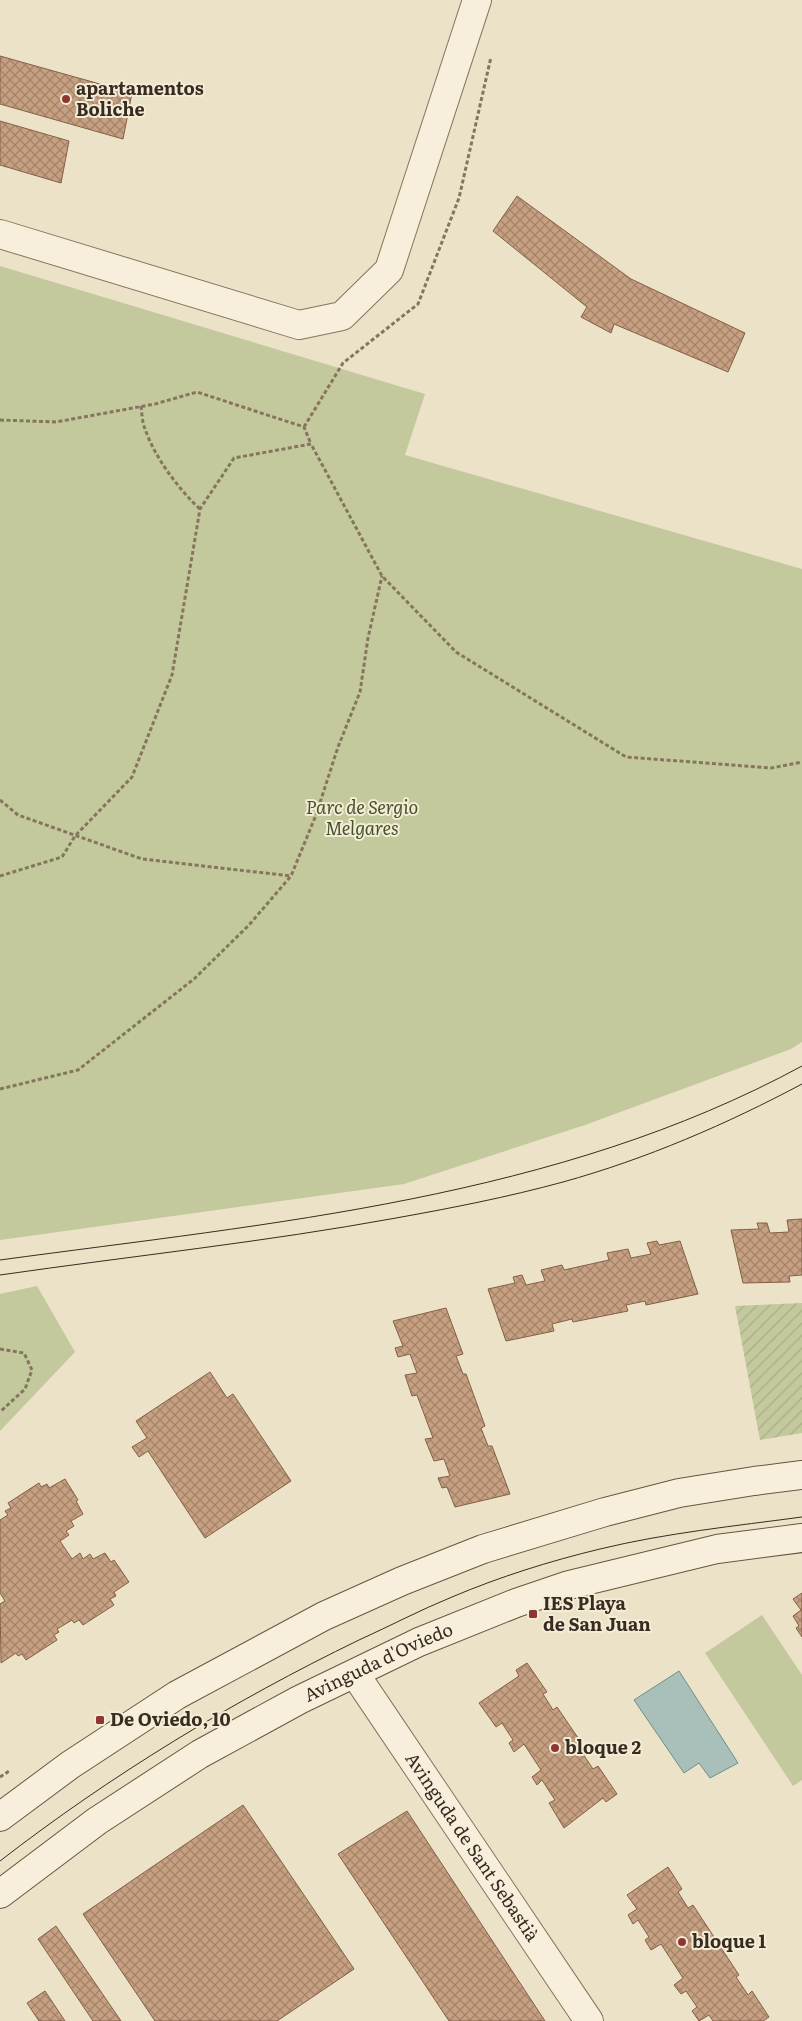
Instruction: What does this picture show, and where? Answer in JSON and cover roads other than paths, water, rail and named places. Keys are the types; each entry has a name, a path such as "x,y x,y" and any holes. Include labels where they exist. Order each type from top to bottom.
{"street":[{"path":"0,234 298,325 342,316 389,270 477,0"},
{"path":"0,1817 70,1764 177,1696 324,1616 402,1580 482,1548 604,1512 679,1493 802,1475"},
{"name":"Avinguda d'Oviedo","path":"0,1894 97,1821 200,1754 299,1700 419,1642 516,1603 569,1585 717,1549 802,1538"},
{"name":"Avinguda de Sant Sebastià","path":"355,1674 589,2021"}],"water":[{"path":"679,1671 738,1763 710,1778 699,1763 684,1773 634,1700"}],"tram line":[{"path":"0,1260 206,1233 309,1217 411,1199 512,1176 612,1147 708,1111 802,1066"},
{"path":"0,1275 347,1227 522,1193 625,1163 715,1127 802,1084"},
{"path":"0,1861 42,1829 129,1769 219,1714 312,1663 440,1602 525,1570 625,1543 675,1534 802,1517"}],"place":[{"name":"apartamentos Boliche","path":"66,99"},
{"name":"IES Playa de San Juan","path":"533,1614"},
{"name":"De Oviedo, 10","path":"100,1720"},
{"name":"bloque 2","path":"555,1748"},
{"name":"bloque 1","path":"682,1942"}],"park label":[{"name":"Parc de Sergio Melgares","path":"362,818"}]}
